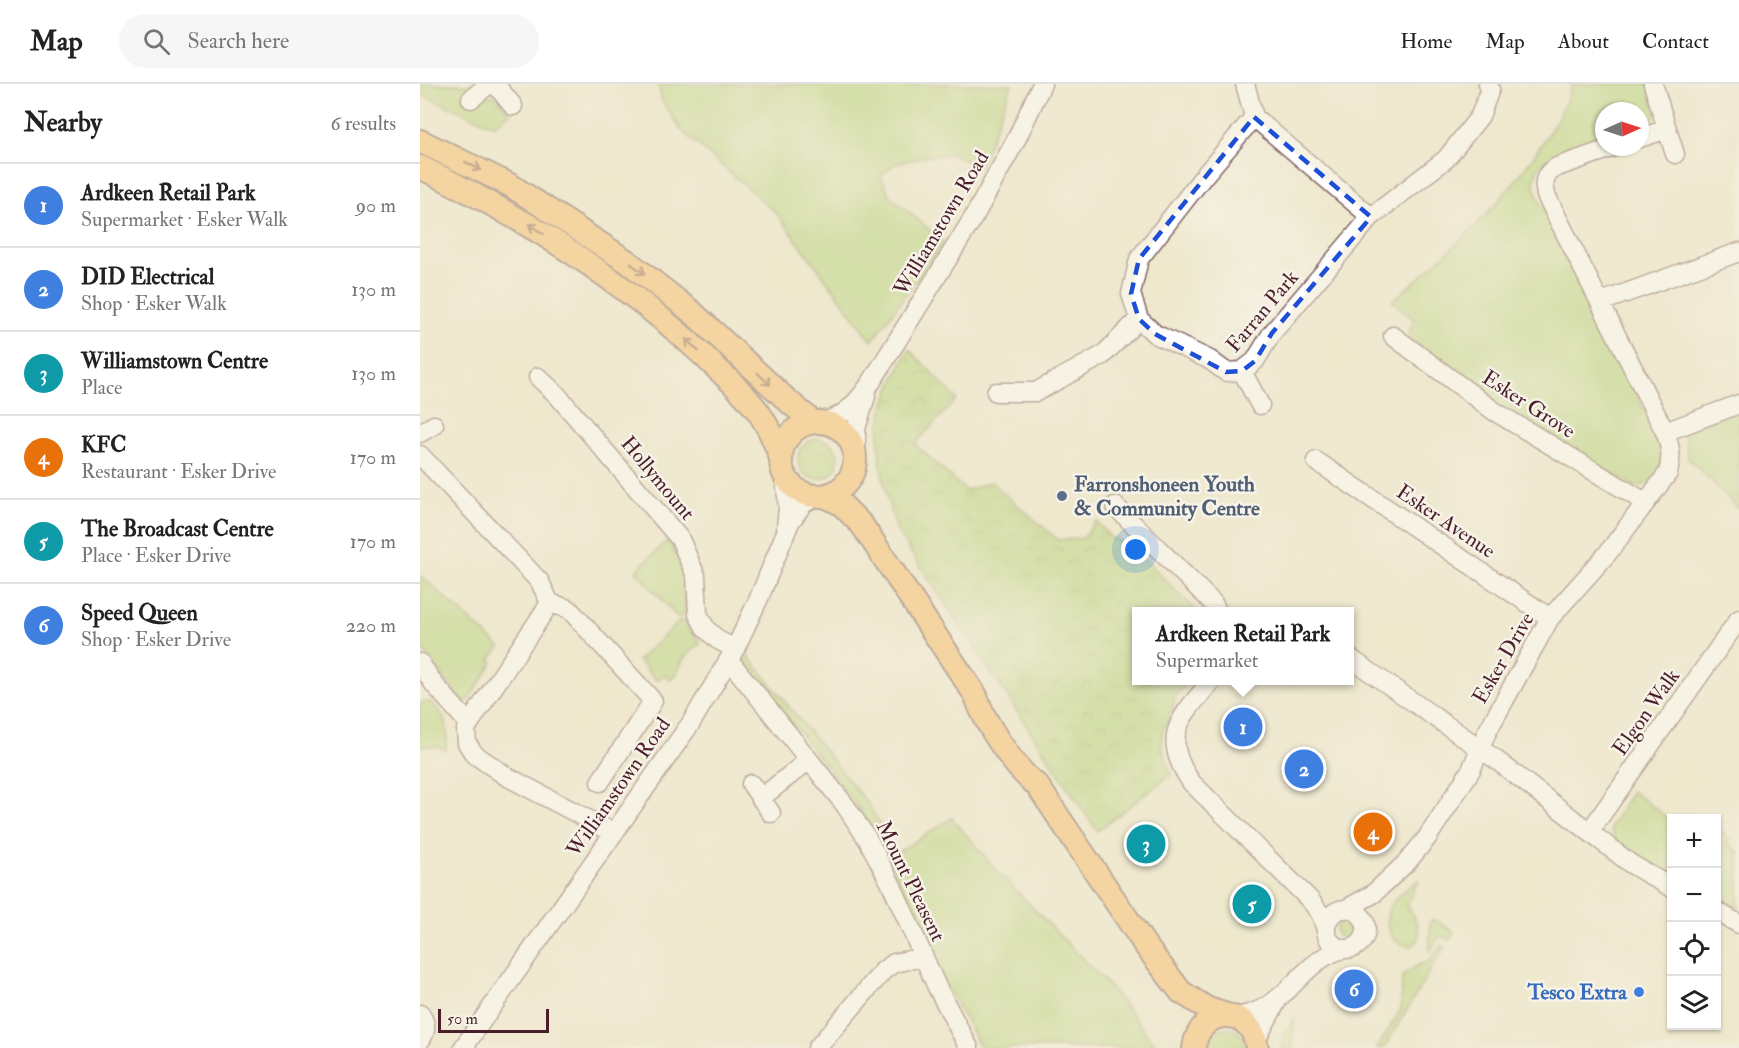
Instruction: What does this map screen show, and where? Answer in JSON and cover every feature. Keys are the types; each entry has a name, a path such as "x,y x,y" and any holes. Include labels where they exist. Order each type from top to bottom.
{"main road":[{"path":"420,141 510,185 590,236 660,286 788,402 818,422 842,429 849,437 863,512 878,549"},
{"path":"420,167 525,222 577,255 643,304 686,339 755,408 768,428 793,487 803,494 835,500 847,508 878,549 976,696 981,711 1016,765 1024,776 1037,785 1139,937 1181,992 1193,1024 1194,1048"},
{"path":"783,468 782,450 790,434 805,424 818,422"},
{"path":"820,496 836,493 844,486 851,478 855,462"},
{"path":"1181,992 1208,1009 1248,1025 1257,1044"},
{"path":"1194,1048 1195,1039 1205,1024 1221,1016 1232,1017"}],"street":[{"path":"471,99 489,84"},
{"path":"495,84 513,105"},
{"name":"Williamstown Road","path":"872,381 975,214 1017,138 1042,84"},
{"path":"1245,84 1254,117 1371,217"},
{"name":"Farran Park","path":"1139,319 1155,334 1210,360 1226,372 1242,371 1255,361 1272,333 1371,217 1446,159 1480,116 1490,89 1488,84"},
{"path":"1653,84 1675,154"},
{"path":"996,392 1036,392 1103,355 1139,319 1131,294 1139,259 1203,177 1254,117"},
{"path":"1649,135 1667,129"},
{"path":"1595,154 1549,171 1544,179 1546,195 1668,439 1739,404"},
{"path":"1601,302 1739,252"},
{"name":"Esker Grove","path":"1393,336 1494,411 1645,502"},
{"path":"1242,371 1260,405"},
{"name":"Hollymount","path":"538,377 558,396 680,539 696,576 698,614 706,629 732,654"},
{"path":"818,422 845,413 872,381"},
{"path":"855,462 858,418 872,381"},
{"name":"Esker Drive","path":"1343,910 1373,894 1418,850 1466,779 1487,732 1550,618 1606,554 1668,473 1671,460 1668,439"},
{"path":"420,455 540,582 550,603 569,609 653,701 600,782"},
{"name":"Esker Avenue","path":"1316,461 1550,618"},
{"name":"Williamstown Road","path":"783,468 788,508 784,537"},
{"name":"Williamstown Road","path":"464,1048 691,723 732,654 796,511 803,504 820,496"},
{"path":"1115,506 1215,607"},
{"path":"550,603 466,729 467,743 474,754 506,776 614,833"},
{"name":"Elgon Walk","path":"1590,831 1739,619"},
{"name":"Mount Pleasent","path":"732,654 845,805 868,840 969,1048"},
{"path":"1354,661 1481,749 1631,864 1667,886"},
{"path":"420,663 427,687 469,724"},
{"path":"1209,685 1185,713 1176,728 1175,749 1181,767 1191,782 1311,901 1321,915 1334,946 1343,950"},
{"path":"761,798 809,759"},
{"name":"Esker Drive","path":"1364,922 1373,894"},
{"path":"1232,1017 1253,1013 1277,1001 1316,962 1329,954 1352,948 1361,943 1365,934 1364,922 1357,913 1311,901"},
{"path":"1316,962 1330,917 1343,910"},
{"path":"1721,914 1739,924"},
{"path":"818,1048 884,970 894,963 923,957"},
{"path":"1257,1044 1277,1001"},
{"path":"420,1014 426,1027 420,1041"}],"highlighted area":[{"path":"1254,117 1371,217 1272,333 1255,361 1242,371 1226,372 1155,334 1139,319 1131,294 1139,259"}],"green space":[{"path":"420,84 476,84 486,96 495,96 510,113 494,126 420,94"},
{"path":"658,84 1012,84 980,167 951,154 922,157 895,164 881,176 890,196 944,242 872,341 778,215 681,130 661,99"},
{"path":"1572,84 1648,84 1656,114 1649,125 1649,102 1595,102 1595,145 1540,165 1534,182 1536,193 1661,443 1662,460 1657,473 1650,483 1635,487 1514,416 1410,340 1408,334 1414,320 1392,301 1456,245 1495,205 1530,161 1558,118"},
{"path":"909,349 957,399 915,444 966,491 991,482 1058,540 1083,538 1096,521 1110,537 1133,547 1192,607 1132,607 1132,685 1185,685 1176,694 1173,708 1162,733 1162,746 1171,775 1097,831 898,533 885,488 879,438 885,401"},
{"path":"1739,410 1739,509 1688,458 1684,430"},
{"path":"818,439 832,445 838,459 832,473 818,479 804,473 798,459 804,445"},
{"path":"668,540 684,574 685,612 678,618 636,571"},
{"path":"421,576 500,647 490,660 493,662 468,701 461,700 420,646"},
{"path":"681,620 701,643 684,658 676,675 670,680 665,674 657,681 638,660"},
{"path":"748,656 868,804 897,853 952,818 997,871 1111,988 1158,1048 981,1048 941,977 888,857 859,809 745,663"},
{"path":"431,702 441,713 446,724 446,750 439,747 420,746 420,703"},
{"path":"1632,791 1667,817 1667,873 1624,848 1612,833 1611,826"},
{"path":"1721,831 1731,839 1728,845 1739,852 1739,908 1721,897"},
{"path":"1419,879 1407,905 1417,924 1419,937 1415,944 1407,946 1391,935 1387,924 1389,909 1398,896"},
{"path":"1342,920 1350,920 1356,926 1356,934 1350,940 1342,940 1336,934 1336,926"},
{"path":"1431,920 1437,921 1454,932 1449,940 1439,937 1429,952 1430,927"},
{"path":"1440,946 1445,946 1384,1048 1377,1048 1401,1009 1402,976 1420,964 1428,962"},
{"path":"1295,1018 1292,1048 1281,1048 1283,1036"},
{"path":"1226,1027 1240,1034 1247,1048 1205,1048 1212,1034"}],"place":[{"name":"Farronshoneen Youth & Community Centre","path":"1062,496"},
{"name":"Ardkeen Retail Park","path":"1243,727"},
{"name":"DID Electrical","path":"1304,769"},
{"name":"KFC","path":"1373,832"},
{"name":"Williamstown Centre","path":"1146,844"},
{"name":"The Broadcast Centre","path":"1252,904"},
{"name":"Speed Queen","path":"1354,989"},
{"name":"Tesco Extra","path":"1639,992"}]}
